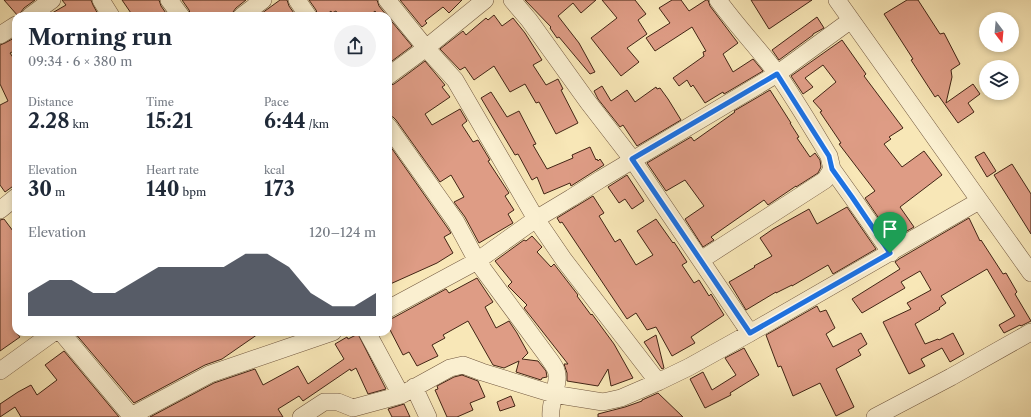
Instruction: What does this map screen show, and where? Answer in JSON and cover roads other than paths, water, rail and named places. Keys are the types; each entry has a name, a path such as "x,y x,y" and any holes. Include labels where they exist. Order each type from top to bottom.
{"street":[{"path":"36,12 52,0"},
{"path":"101,0 108,12"},
{"path":"169,0 178,12"},
{"path":"247,12 263,0"},
{"path":"296,0 305,12"},
{"path":"387,0 426,48 455,80 536,219 564,260 658,382"},
{"path":"392,73 426,48 485,0"},
{"path":"512,0 530,20 588,102 632,159 750,333"},
{"path":"718,0 734,23 756,46 777,74 829,156 832,169 890,253"},
{"path":"837,0 1031,273"},
{"path":"392,307 477,261 536,219 632,159 777,74 851,20"},
{"path":"392,132 456,222 477,261 557,371 558,383 553,394 552,417"},
{"path":"701,260 824,180 832,169"},
{"path":"0,210 12,200"},
{"path":"301,417 324,402 338,402 353,408 407,391 450,368 463,365 553,394 603,402 621,398 689,367 979,201"},
{"path":"875,417 951,377 1031,332"},
{"path":"0,371 48,336"},
{"path":"64,336 131,417 210,374 321,336"},
{"path":"370,336 407,391 428,417"}]}
